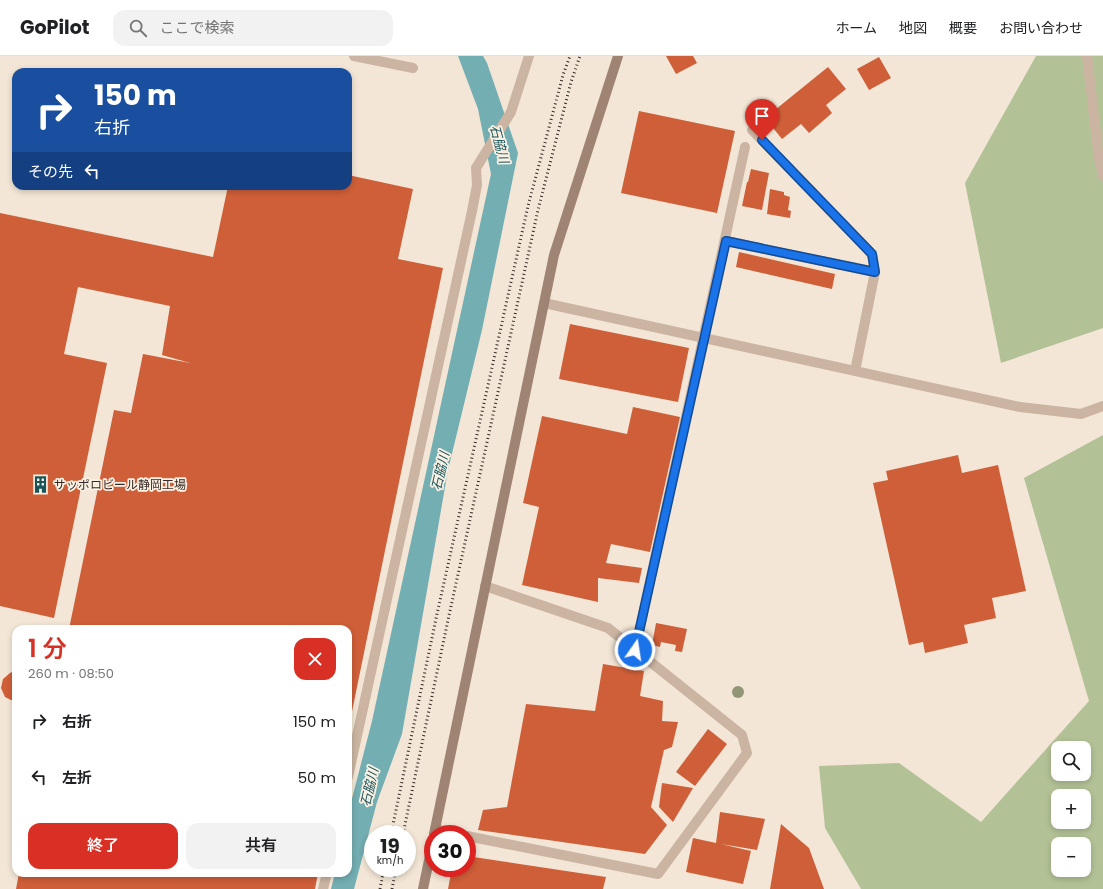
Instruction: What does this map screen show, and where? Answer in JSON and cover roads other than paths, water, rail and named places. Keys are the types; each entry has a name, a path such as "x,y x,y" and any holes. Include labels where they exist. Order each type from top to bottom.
{"street":[{"path":"354,56 412,68"},
{"path":"352,759 472,211 477,185 476,168 512,112 529,56"},
{"path":"436,825 554,255 618,56"},
{"path":"1087,56 1098,160 1103,176"},
{"path":"752,130 872,254 875,272 855,371"},
{"path":"635,650 726,241 745,147"},
{"path":"726,241 875,272"},
{"path":"544,303 1020,407 1081,414 1103,406"},
{"path":"476,838 658,874 747,753 742,735 608,628 485,586"},
{"path":"323,889 326,877"},
{"path":"423,889 426,877"}],"water":[{"name":"石脇川","path":"458,56 483,56 487,63 518,153 482,330 448,470 402,734 377,802 371,825 364,825 364,851 354,889 331,889 334,877 352,877 352,798 372,721 491,174 478,109"}],"railway":[{"path":"393,825 437,614 528,206 563,75 570,56"},
{"path":"405,825 448,620 538,210 571,82 580,56"},
{"path":"380,889 382,877"},
{"path":"392,889 394,877"}],"place":[{"name":"サッポロビール静岡工場","path":"41,485"}]}
